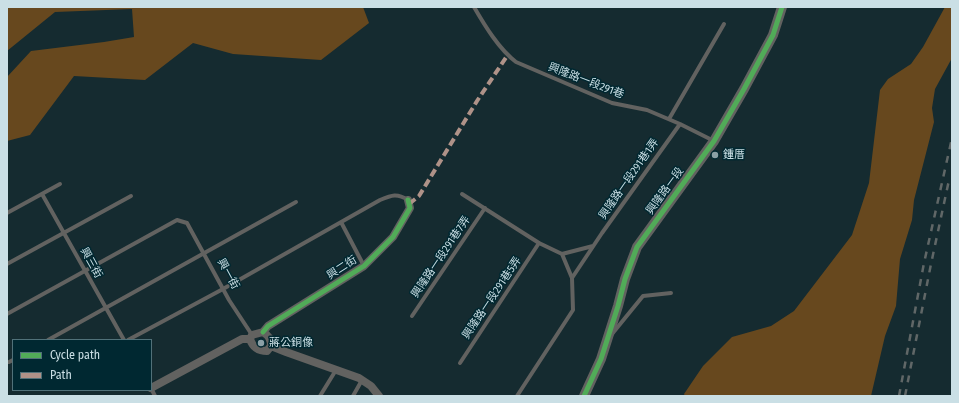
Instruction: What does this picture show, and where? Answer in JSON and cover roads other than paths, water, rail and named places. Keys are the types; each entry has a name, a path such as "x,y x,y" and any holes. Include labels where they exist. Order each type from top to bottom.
{"street":[{"name":"興隆路一段","path":"584,396 601,359 625,279 637,247 714,141 773,34 782,7"},
{"name":"興二街","path":"263,332 268,326 364,266 393,237 410,208 408,200"},
{"path":"152,387 242,339 263,332 268,335 271,340 271,346 267,351 260,351 254,347 251,337"},
{"path":"271,346 358,378 371,386 379,396"}],"lane":[{"name":"興隆路一段291巷","path":"474,7 484,24 508,56 516,62 612,103 648,110 714,141"},
{"path":"669,119 724,24"},
{"name":"興隆路一段291巷1弄","path":"572,278 680,124"},
{"path":"7,213 60,184"},
{"name":"興三街","path":"42,194 123,339"},
{"path":"462,194 540,243 562,254 594,246"},
{"path":"130,339 223,289 380,200 391,195 401,196 408,200"},
{"path":"7,264 131,196"},
{"path":"50,339 296,202"},
{"name":"興隆路一段291巷7弄","path":"412,316 485,208"},
{"name":"興一街","path":"86,271 177,220 187,223 251,337"},
{"path":"341,222 364,266"},
{"name":"興隆路一段291巷5弄","path":"460,363 540,243"},
{"path":"517,396 573,310 572,278 562,254"},
{"path":"7,314 86,271"},
{"path":"607,341 644,296 671,293"},
{"path":"320,396 336,370"},
{"path":"353,396 362,380"}],"railway":[{"path":"899,396 924,263 952,138"},
{"path":"905,396 949,180"}],"place":[{"name":"鍾厝","path":"715,155"},
{"name":"蔣公銅像","path":"261,343"}]}
